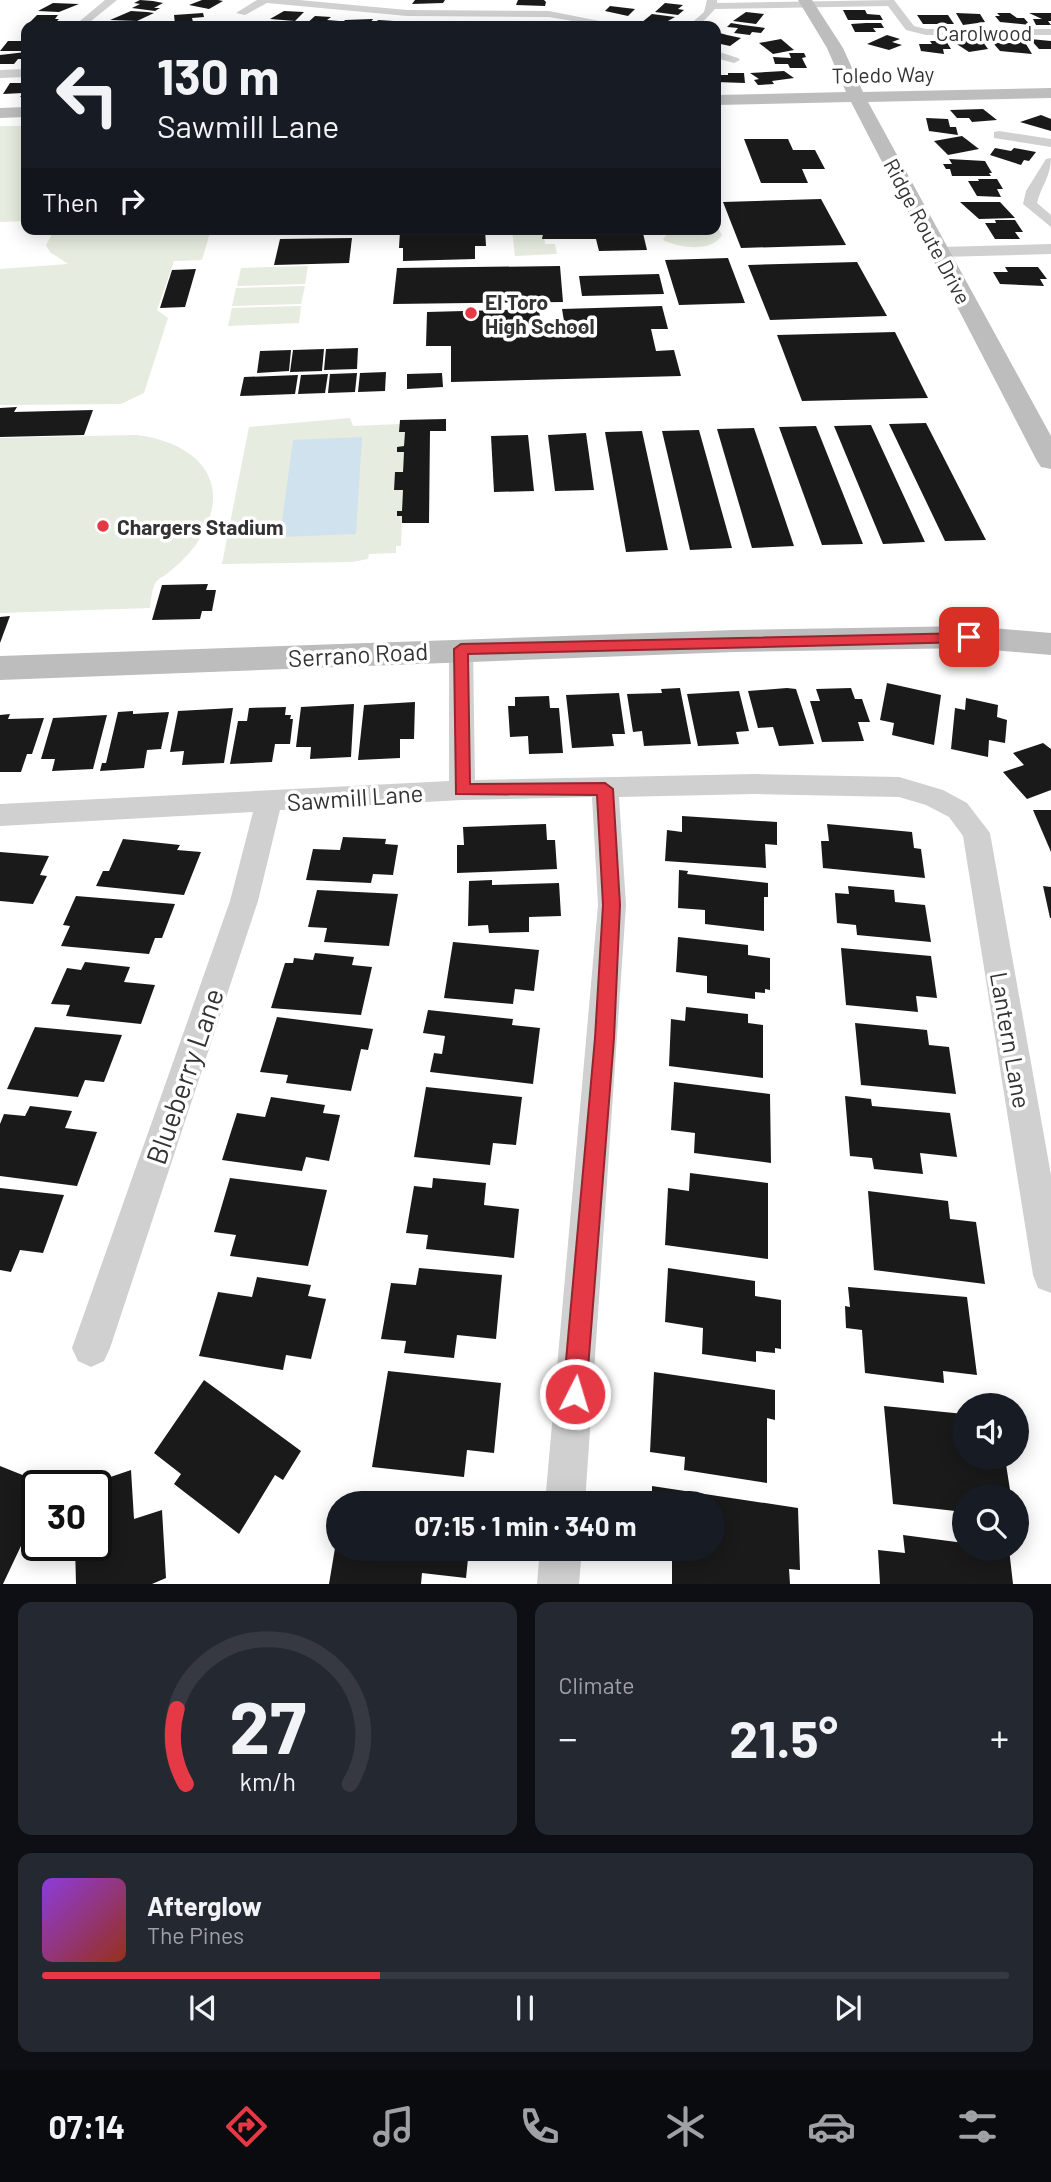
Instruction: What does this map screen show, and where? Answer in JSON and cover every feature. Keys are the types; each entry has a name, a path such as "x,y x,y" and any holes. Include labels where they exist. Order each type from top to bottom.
{"main road":[{"name":"Ridge Route Drive","path":"807,3 835,48 857,97 1051,461"},
{"name":"Toledo Way","path":"721,100 1051,93"},
{"path":"0,113 21,113"},
{"name":"Serrano Road","path":"0,668 461,649 969,637 1051,644"}],"street":[{"path":"85,21 112,0"},
{"path":"241,13 264,0 366,11 568,16 594,21"},
{"path":"697,21 713,3 890,2"},
{"name":"Carolwood","path":"890,2 910,28 917,30 1051,32"},
{"path":"568,16 580,3"},
{"path":"721,56 734,60"},
{"path":"0,74 21,73"},
{"path":"999,135 1051,143"},
{"path":"1051,162 1032,191 1030,204 1051,223"},
{"path":"940,253 1051,249"},
{"path":"461,649 462,790"},
{"name":"Sawmill Lane","path":"0,815 268,803 462,790 755,784 899,787 934,797 958,810"},
{"path":"566,1491 604,1038 612,905 605,789"},
{"name":"Blueberry Lane","path":"91,1348 244,901 268,803"},
{"name":"Lantern Lane","path":"958,810 976,833 1051,1275"},
{"path":"558,1584 560,1561"}],"shaded area":[{"path":"0,126 21,126 21,221 0,222"},
{"path":"52,235 209,235 202,260 174,261 157,310 168,318 144,393 121,404 0,405 0,269 68,264 50,252 46,245"},
{"path":"513,235 544,235 545,244 555,244 557,254 515,256"},
{"path":"666,235 722,235 717,241 703,247 686,247 663,240"},
{"path":"308,266 305,284 237,286 241,268"},
{"path":"305,286 301,304 232,306 236,288"},
{"path":"301,306 299,323 228,326 232,308"},
{"path":"350,418 353,426 400,424 405,432 404,446 397,447 397,452 404,452 403,472 395,472 394,490 403,490 402,511 397,512 397,516 402,516 401,546 396,546 396,553 369,554 368,559 352,562 222,564 249,427"},
{"name":"Chargers Stadium","path":"136,435 175,445 190,454 202,466 210,480 213,497 210,515 198,541 183,560 156,582 150,608 0,613 0,438"}],"water":[{"path":"362,437 356,534 280,537 293,440"}],"building":[{"path":"140,0 163,3 154,8 160,8 155,11 132,8 140,4 134,3"},
{"path":"202,0 223,1 209,9 189,5"},
{"path":"415,0 445,0 443,3 412,4"},
{"path":"518,0 546,2 545,6 516,5"},
{"path":"53,3 79,4 59,12 38,11"},
{"path":"665,3 683,5 678,9 684,10 678,15 655,12"},
{"path":"610,6 635,9 628,16 605,11"},
{"path":"843,10 865,10 867,14 880,15 883,20 848,20"},
{"path":"131,11 154,13 137,21 110,20"},
{"path":"284,11 304,12 295,21 270,19"},
{"path":"746,12 764,14 756,24 733,21"},
{"path":"203,13 204,17 192,18 193,21 175,21 174,15"},
{"path":"956,13 980,14 985,22 963,25"},
{"path":"997,13 1010,13 1017,18 1024,18 1030,25 1000,22 995,16 1000,16"},
{"path":"1029,13 1051,13 1051,21 1048,21 1051,25 1036,25 1033,19 1042,19"},
{"path":"652,14 675,17 668,21 643,21"},
{"path":"37,15 58,15 55,19 59,19 57,21 31,21"},
{"path":"917,15 948,15 954,24 923,24"},
{"path":"315,16 331,17 327,20 339,21 310,21"},
{"path":"373,19 372,21 345,20"},
{"path":"731,23 765,28 761,33 752,32 750,35 734,33 738,28 727,27"},
{"path":"881,23 884,28 873,28 876,32 855,32 851,24"},
{"path":"721,33 741,38 730,46 721,44"},
{"path":"887,35 900,39 892,42 902,45 889,50 867,44"},
{"path":"781,39 794,50 773,54 759,43"},
{"path":"949,39 983,42 988,49 969,52"},
{"path":"1008,39 1023,39 1032,54 1000,51 993,43 1011,43"},
{"path":"1030,39 1051,41 1051,49 1039,49"},
{"path":"8,41 21,41 21,51 0,51"},
{"path":"930,41 946,41 951,49 943,49 944,54 921,51 919,44 932,44"},
{"path":"21,53 21,59 14,64 0,64 0,55"},
{"path":"789,53 804,53 806,57 802,58 807,68 790,68 788,64 775,64 773,57 791,58"},
{"path":"784,71 794,78 758,85 754,80 759,79 750,73"},
{"path":"744,73 745,83 721,82 721,75"},
{"path":"10,83 21,83 21,93 3,94"},
{"path":"983,109 997,120 972,122 969,118 957,118 950,110"},
{"path":"1041,115 1051,119 1051,131 1020,122"},
{"path":"926,118 948,119 950,127 956,127 958,135 929,131"},
{"path":"962,136 979,149 948,155 934,141"},
{"path":"744,139 788,139 793,150 815,150 825,169 802,169 808,183 761,183"},
{"path":"995,148 1036,152 1029,161 1024,160 1021,165 990,155"},
{"path":"949,159 985,161 991,176 952,176 950,169 946,169 943,164 952,164"},
{"path":"978,179 997,179 1003,189 997,189 1001,197 977,196 968,181 979,181"},
{"path":"821,199 846,245 741,248 723,202"},
{"path":"960,202 1000,202 1015,218 979,219"},
{"path":"995,220 1015,220 1023,232 1015,232 1020,239 995,239 985,223 996,223"},
{"path":"400,235 485,235 486,246 475,246 475,259 403,261 403,248 399,248"},
{"path":"543,235 643,235 647,250 599,251 596,239 542,239"},
{"path":"352,238 349,263 274,265 280,239"},
{"path":"728,258 745,303 679,305 665,260"},
{"path":"857,262 887,316 770,320 748,265"},
{"path":"560,266 563,302 393,304 397,268"},
{"path":"1005,267 1038,267 1047,279 1040,279 1044,286 1000,284 993,272 1008,272"},
{"path":"196,269 185,307 160,308 172,270"},
{"path":"659,274 664,294 582,296 579,276"},
{"path":"662,306 668,329 651,329 656,351 674,350 681,376 451,382 451,346 426,346 427,312 539,309 542,334 566,333 562,309"},
{"path":"895,332 928,398 802,401 777,335"},
{"path":"358,348 357,369 324,370 326,349"},
{"path":"324,349 322,371 290,372 293,350"},
{"path":"291,350 289,371 257,373 260,351"},
{"path":"386,372 385,391 358,392 360,373"},
{"path":"357,373 355,392 328,393 330,374"},
{"path":"442,373 443,387 407,389 407,374"},
{"path":"328,374 325,393 298,394 301,375"},
{"path":"298,375 295,394 240,396 244,377"},
{"path":"17,407 14,412 93,410 84,435 0,437 0,408"},
{"path":"446,419 446,431 430,431 429,523 402,523 402,516 397,516 397,511 402,511 403,490 394,490 395,472 403,472 404,452 397,452 397,447 404,446 405,432 399,432 400,420"},
{"path":"926,423 986,540 945,541 889,424"},
{"path":"871,425 925,542 883,544 834,426"},
{"path":"816,426 863,544 822,545 779,427"},
{"path":"754,428 794,546 752,548 717,429"},
{"path":"699,430 732,548 690,550 662,431"},
{"path":"642,431 668,550 626,552 605,432"},
{"path":"586,433 594,490 555,491 548,435"},
{"path":"528,435 534,491 494,492 491,436"},
{"path":"208,584 206,590 216,590 212,611 202,611 200,619 152,620 162,585"},
{"path":"10,616 0,643 0,617"},
{"path":"887,683 941,695 934,745 892,735 894,723 880,720"},
{"path":"680,688 691,744 644,746 642,731 633,732 627,694 662,693 661,689"},
{"path":"851,688 855,699 862,699 870,722 858,722 864,741 822,742 810,701 820,701 816,689"},
{"path":"796,689 814,744 779,746 773,727 758,728 748,691"},
{"path":"739,691 749,731 736,732 739,744 698,746 687,694"},
{"path":"619,693 625,734 612,734 614,746 572,748 566,695"},
{"path":"549,696 550,708 559,708 563,753 529,754 528,736 510,737 508,706 515,706 515,697"},
{"path":"966,698 998,705 997,717 1007,720 1005,743 989,740 988,757 951,749 955,708 965,710"},
{"path":"415,702 414,739 400,739 400,758 358,760 364,705"},
{"path":"354,704 351,757 310,759 311,747 296,747 301,707"},
{"path":"286,707 285,715 291,715 290,719 293,719 290,744 275,744 272,762 230,764 238,721 247,721 249,708"},
{"path":"233,708 224,763 182,765 184,751 170,752 178,711"},
{"path":"133,711 133,714 169,712 161,749 147,750 144,768 100,771 102,763 106,763 118,712"},
{"path":"10,714 8,719 44,718 32,754 27,754 21,772 0,772 0,715"},
{"path":"107,715 93,769 52,771 55,759 41,759 53,718"},
{"path":"1043,743 1051,749 1051,790 1027,799 1003,772 1024,765 1013,753"},
{"path":"1033,810 1051,810 1051,852"},
{"path":"682,816 777,822 777,845 765,844 766,868 665,861 667,830 682,832"},
{"path":"546,824 547,840 555,840 557,869 457,873 457,845 464,845 463,827"},
{"path":"827,824 912,832 914,848 921,849 925,878 823,868 821,841 829,841"},
{"path":"343,837 386,839 385,844 398,845 393,875 373,874 371,883 306,880 313,849 340,850"},
{"path":"123,839 180,845 177,850 201,852 184,895 96,886 103,871 109,871"},
{"path":"0,852 49,856 40,875 47,876 33,904 0,901"},
{"path":"679,870 688,871 687,874 768,883 768,897 764,897 764,931 705,924 705,910 678,908"},
{"path":"492,880 492,885 559,883 561,916 529,917 529,932 489,933 488,925 468,926 469,881"},
{"path":"848,886 894,890 895,902 925,905 931,942 857,935 856,925 837,923 835,893 849,894"},
{"path":"1043,886 1051,887 1051,918 1050,918"},
{"path":"317,890 398,894 389,946 324,942 327,928 308,927"},
{"path":"76,896 175,904 162,938 155,938 149,954 61,946 70,926 63,925"},
{"path":"678,937 748,945 748,955 770,958 770,990 765,989 765,993 755,992 755,999 707,993 707,976 676,972"},
{"path":"453,942 539,950 534,991 515,989 513,1004 444,998"},
{"path":"841,948 931,956 937,998 916,996 918,1012 846,1005"},
{"path":"315,953 354,957 352,965 372,967 361,1015 271,1008 285,963 293,963 294,958 313,960"},
{"path":"85,962 130,967 124,982 155,985 141,1024 66,1016 70,1005 51,1004 67,968 81,970"},
{"path":"686,1007 748,1014 748,1023 763,1025 763,1078 669,1066 671,1019 685,1021"},
{"path":"428,1010 513,1019 512,1025 540,1028 533,1084 430,1072 434,1053 442,1054 445,1036 423,1033"},
{"path":"277,1017 373,1029 368,1050 361,1049 351,1091 286,1083 288,1075 260,1072"},
{"path":"855,1023 927,1030 929,1045 949,1047 956,1094 861,1085"},
{"path":"35,1027 122,1035 104,1082 85,1080 78,1097 7,1089"},
{"path":"674,1082 770,1094 771,1163 694,1153 695,1133 671,1130"},
{"path":"426,1087 522,1097 516,1145 493,1143 490,1165 414,1157"},
{"path":"845,1096 871,1099 872,1106 950,1113 957,1157 920,1153 923,1174 874,1169 872,1158 850,1156"},
{"path":"271,1097 325,1105 323,1113 340,1115 329,1161 306,1157 302,1171 222,1160 237,1113 265,1117"},
{"path":"30,1106 72,1111 65,1128 97,1132 77,1186 0,1176 0,1124 4,1114 25,1116"},
{"path":"690,1173 768,1183 768,1259 665,1245 668,1188 689,1191"},
{"path":"230,1178 327,1190 308,1266 230,1256 236,1235 214,1232"},
{"path":"433,1178 486,1183 484,1205 519,1209 514,1258 426,1249 428,1235 406,1233 414,1186 432,1188"},
{"path":"0,1188 64,1195 43,1253 20,1250 11,1272 0,1270"},
{"path":"868,1191 948,1201 950,1219 976,1222 985,1284 874,1270"},
{"path":"419,1268 502,1275 496,1339 457,1335 454,1358 404,1353 406,1341 381,1339 391,1283 416,1285"},
{"path":"668,1268 755,1281 755,1296 781,1300 781,1349 775,1348 775,1353 756,1351 756,1362 702,1354 703,1328 665,1322"},
{"path":"257,1277 311,1285 308,1296 326,1299 311,1359 286,1355 283,1370 199,1356 218,1292 252,1297"},
{"path":"848,1287 967,1297 977,1375 943,1371 944,1383 865,1373 862,1330 846,1328 845,1306 850,1307"},
{"path":"388,1371 501,1383 494,1453 467,1450 464,1477 372,1467"},
{"path":"654,1372 775,1390 775,1420 767,1418 767,1483 684,1470 685,1457 650,1452"},
{"path":"204,1380 301,1451 283,1480 275,1475 239,1534 174,1484 181,1474 154,1453"},
{"path":"884,1406 952,1413 952,1470 1007,1470 1009,1484 952,1484 952,1511 893,1504"},
{"path":"0,1466 21,1474 21,1546 3,1584 0,1584"},
{"path":"131,1470 134,1519 162,1510 166,1578 152,1584 76,1584 75,1561 112,1561 112,1476"},
{"path":"652,1486 685,1491 652,1491"},
{"path":"725,1497 798,1508 800,1570 789,1569 790,1584 672,1584 672,1561 725,1561"},
{"path":"903,1535 952,1541 952,1561 1010,1561 1013,1584 880,1584 878,1550 905,1553"},
{"path":"333,1561 468,1561 466,1578 422,1573 421,1584 329,1584"}],"place":[{"name":"El Toro High School","path":"471,313"},
{"name":"Chargers Stadium","path":"103,526"}],"route":[{"path":"575,1394 612,905 605,789 462,790 461,649 969,637"}]}
